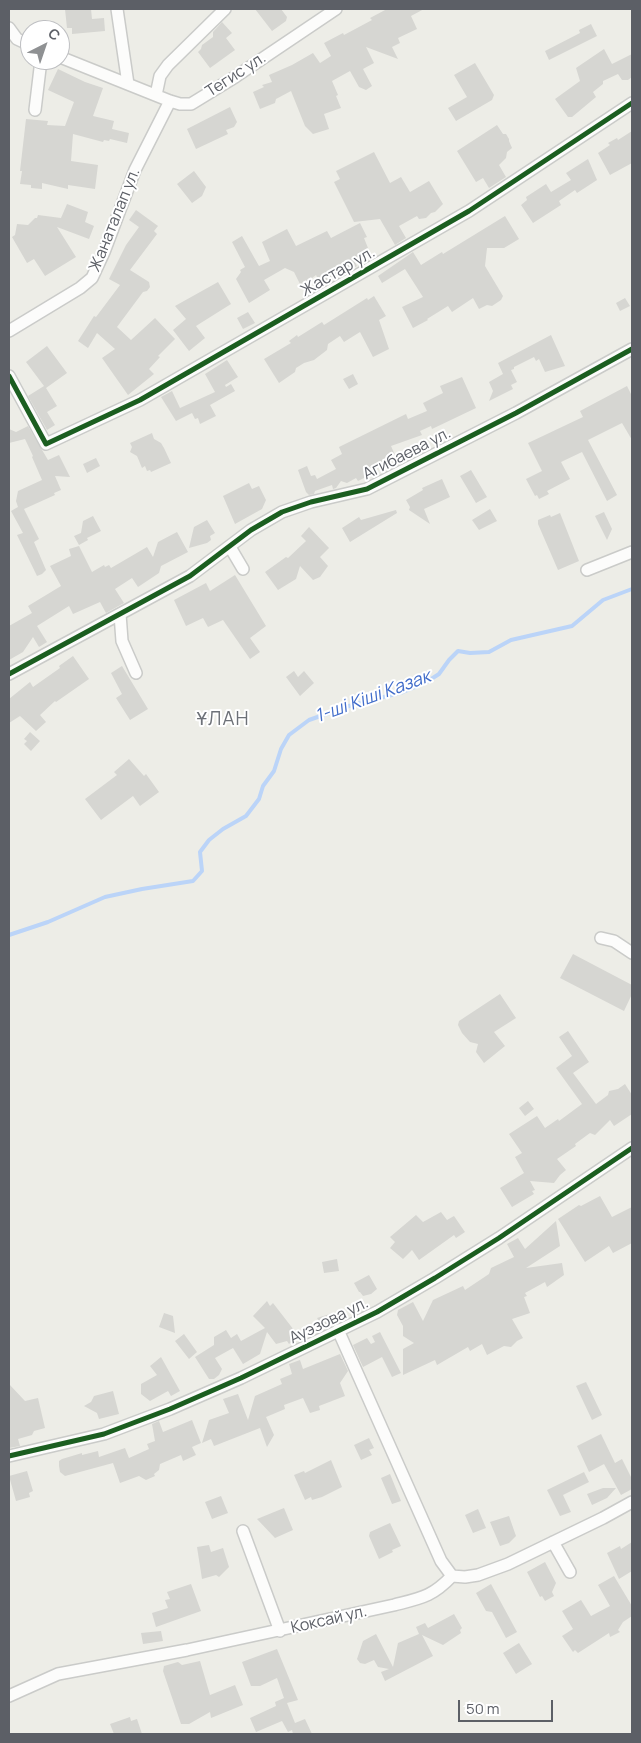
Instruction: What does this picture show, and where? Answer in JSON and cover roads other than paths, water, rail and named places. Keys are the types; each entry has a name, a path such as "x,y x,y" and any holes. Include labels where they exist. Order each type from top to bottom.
{"street":[{"path":"116,9 128,84"},
{"path":"156,95 160,76 168,65 225,9"},
{"name":"Тегис ул.","path":"70,61 170,101 190,104 336,9"},
{"path":"9,28 13,43"},
{"path":"35,110 39,70"},
{"name":"Жанаталап ул.","path":"9,331 80,288 92,278 104,252 135,170 170,101"},
{"name":"Жастар ул.","path":"9,376 46,444 140,400 469,211 632,103"},
{"name":"Агибаева ул.","path":"9,674 190,576 250,530 282,512 311,502 367,489 516,412 632,349"},
{"path":"230,547 243,569"},
{"path":"587,570 632,552"},
{"path":"120,614 122,641 136,673"},
{"path":"600,938 614,941 632,954"},
{"name":"Ауэзова ул.","path":"9,1456 104,1434 131,1424 241,1378 377,1312 499,1238 632,1148"},
{"path":"338,1330 440,1561 452,1576 478,1575 508,1564 632,1502"},
{"path":"243,1530 280,1631"},
{"path":"553,1542 570,1572"},
{"name":"Коксай ул.","path":"9,1696 58,1674 280,1631 394,1605 439,1590 452,1576"}],"waterway":[{"name":"1-ші Кіші Казак","path":"9,935 48,922 105,897 193,881 202,871 200,852 209,840 223,829 246,816 259,799 263,786 274,771 281,749 289,735 309,720 349,706 403,692 425,683 439,674 458,651 470,653 489,652 511,640 572,626 603,600 632,589"}],"district":[{"name":"ҰЛАН","path":"223,720"}]}
